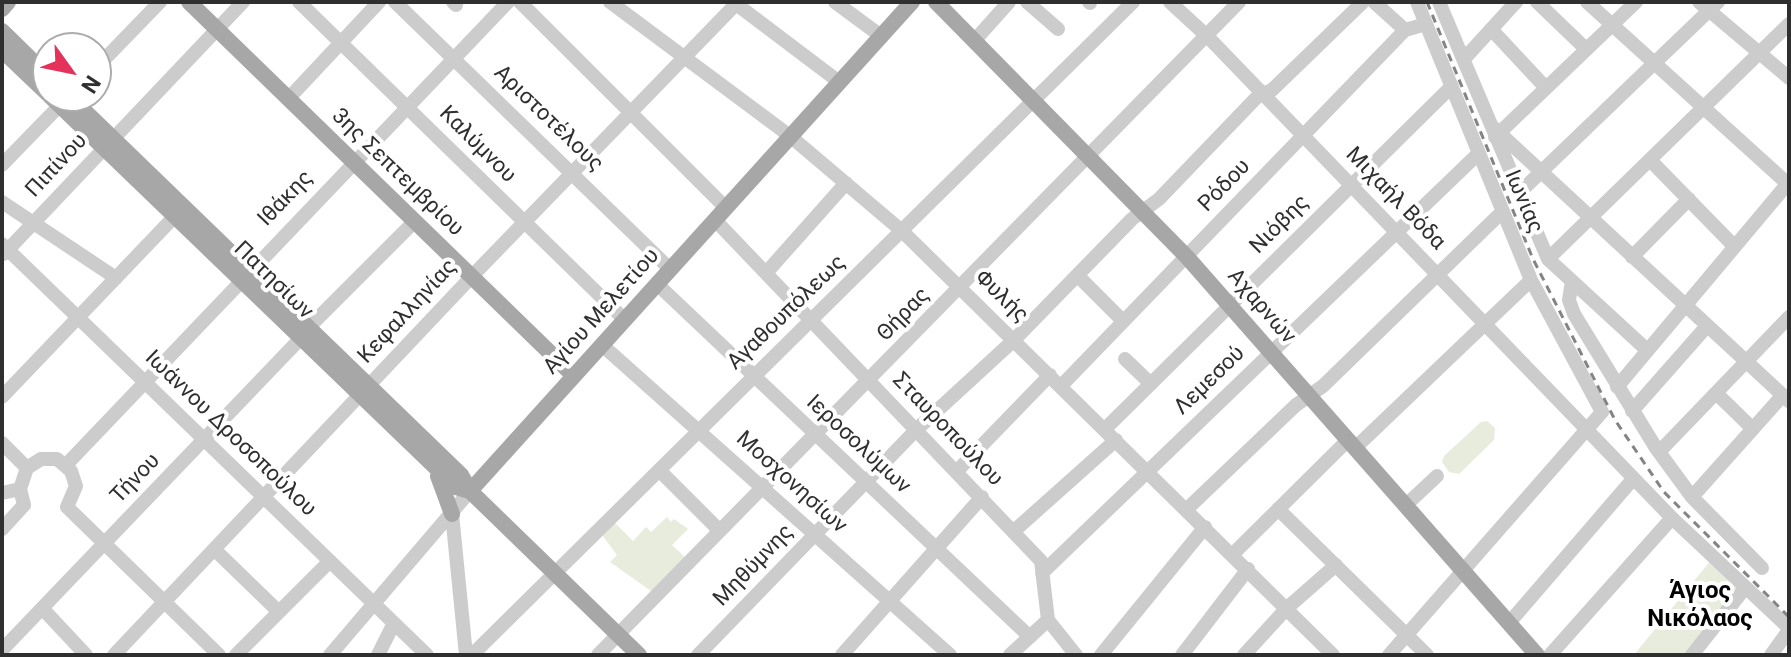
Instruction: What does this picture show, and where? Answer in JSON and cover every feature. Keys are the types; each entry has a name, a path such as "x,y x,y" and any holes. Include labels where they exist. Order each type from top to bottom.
{"main road":[{"path":"2,9 8,2"},
{"name":"3ης Σεπτεμβρίου","path":"189,2 574,376"},
{"name":"Αγίου Μελετίου","path":"470,491 912,2"},
{"name":"Αχαρνών","path":"936,2 1231,304 1537,655"},
{"path":"2,31 32,60"},
{"name":"Πατησίων","path":"2,50 32,75"},
{"name":"Πατησίων","path":"75,112 366,391 464,478 470,491 639,655"},
{"name":"Πατησίων","path":"109,143 175,216 245,274"},
{"name":"Πατησίων","path":"366,391 426,459 456,487 470,491"},
{"path":"426,459 442,483 452,514"}],"street":[{"path":"112,52 160,2"},
{"name":"Πιπίνου","path":"4,250 243,2"},
{"name":"Καλύμνου","path":"299,2 625,320"},
{"path":"289,98 379,2"},
{"name":"Αριστοτέλους","path":"395,2 670,269"},
{"name":"Ιθάκης","path":"66,465 245,274 508,2"},
{"name":"Σταυροπούλου","path":"520,2 632,112 766,273 1041,561 1048,620"},
{"path":"835,2 881,36"},
{"path":"975,40 1009,2"},
{"path":"1027,2 1058,29"},
{"name":"Αγαθουπόλεως","path":"472,655 1133,2"},
{"name":"Μιχαήλ Βόδα","path":"1170,2 1208,37 1587,429"},
{"name":"Θήρας","path":"598,655 870,382 1239,2"},
{"name":"Μηθύμνης","path":"698,655 916,430 1014,340 1258,96 1263,95 1363,2"},
{"path":"1374,2 1405,30 1426,24"},
{"name":"Ιωνίας","path":"1417,2 1531,280 1602,412 1587,429"},
{"name":"Ιωνίας","path":"1439,2 1548,259"},
{"path":"1464,59 1516,2"},
{"path":"1537,2 1586,49"},
{"path":"1587,2 1788,183 1617,387"},
{"path":"1636,2 1495,132 1786,398 1753,429 1692,497"},
{"path":"737,3 834,78 837,85"},
{"name":"Κεφαλληνίας","path":"114,655 472,276 737,3"},
{"name":"Φυλής","path":"615,4 790,136 902,231 1333,655"},
{"path":"1519,193 1656,64 1709,5 1789,78"},
{"path":"1647,350 1548,259 1789,24"},
{"path":"1491,29 1546,88"},
{"name":"Ρόδου","path":"957,471 1123,321 1405,30"},
{"name":"Νιόβης","path":"1105,429 1452,86"},
{"path":"2,165 47,112"},
{"name":"Λεμεσού","path":"1042,573 1479,153"},
{"path":"1650,160 1734,246"},
{"path":"766,273 846,183"},
{"path":"1632,257 1689,199"},
{"path":"2,202 116,278"},
{"path":"1187,509 1503,211"},
{"path":"2,397 175,216"},
{"name":"Τήνου","path":"2,650 415,221"},
{"name":"Ιωάννου Δροσοπούλου","path":"4,250 427,655"},
{"path":"1078,276 1123,321"},
{"path":"1233,554 1278,509 1531,280"},
{"path":"1572,281 1569,300 1574,314 1659,452 1692,497 1762,568"},
{"name":"Ιεροσολύμων","path":"657,284 1030,637"},
{"path":"1659,452 1789,317"},
{"path":"1632,411 1707,326"},
{"name":"Μοσχονησίων","path":"602,345 950,655"},
{"path":"1125,359 1151,384"},
{"path":"1716,393 1753,429"},
{"path":"1389,655 1587,429 1672,518 1789,629 1771,655"},
{"path":"1014,531 1116,440"},
{"path":"2,443 27,468"},
{"path":"2,529 24,505 20,489 27,468 46,458 66,465 76,486 67,507 219,655"},
{"path":"659,470 720,531"},
{"path":"1406,505 1437,476"},
{"path":"1509,623 1633,479"},
{"path":"2,493 20,489"},
{"name":"Αγίου Μελετίου","path":"330,655 470,491"},
{"path":"842,655 982,497"},
{"path":"1278,509 1427,655"},
{"path":"452,514 466,655"},
{"path":"1550,655 1672,518"},
{"path":"1101,655 1205,527"},
{"path":"215,550 279,612"},
{"path":"236,655 330,561"},
{"path":"1244,655 1287,608 1336,565"},
{"path":"1182,655 1248,569"},
{"path":"1692,655 1745,588"},
{"path":"42,608 86,655"},
{"path":"1010,655 1048,620 1076,655"},
{"path":"378,655 394,623"}],"green space":[{"path":"1487,421 1495,428 1494,440 1459,474 1449,472 1442,462 1444,456 1481,422"},
{"path":"667,517 688,529 672,545 686,558 651,591 610,562 617,555 602,535 614,522 633,541 646,527 651,532"},
{"path":"1711,560 1740,588 1688,655 1634,655"}],"railway":[{"path":"1427,2 1533,259 1615,420 1664,492 1789,617"}],"district":[{"name":"Άγιος Νικόλαος","path":"1700,606"}]}
